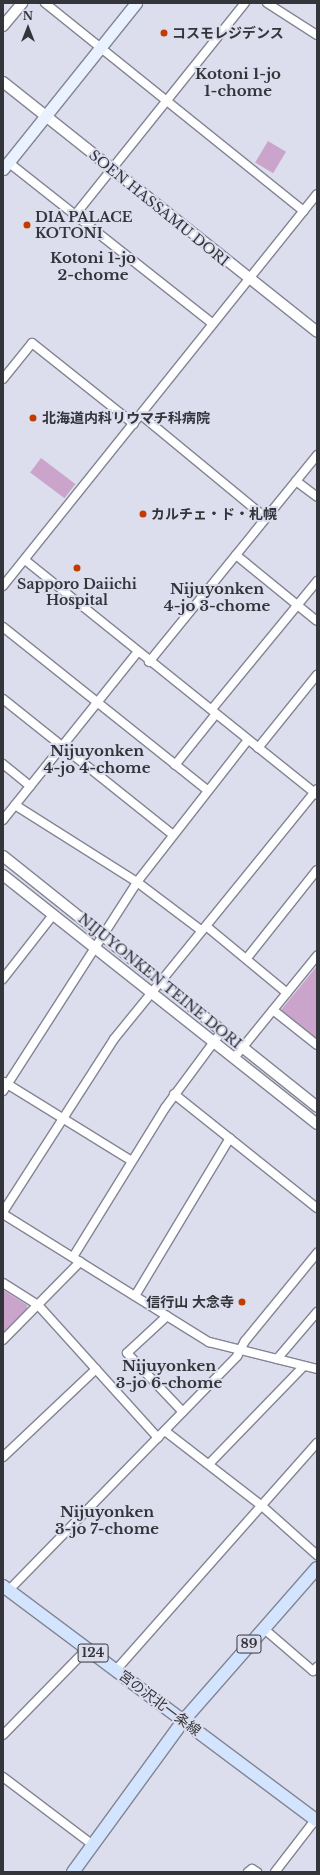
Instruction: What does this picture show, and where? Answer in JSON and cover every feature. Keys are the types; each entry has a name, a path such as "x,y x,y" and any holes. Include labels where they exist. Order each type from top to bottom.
{"main road":[{"path":"6,165 136,3"},
{"name":"89","path":"75,1871 183,1721 317,1568"},
{"name":"宮の沢北一条線","path":"6,1588 316,1820"}],"street":[{"path":"3,26 22,3"},
{"path":"45,3 304,211"},
{"path":"75,215 245,3"},
{"path":"267,3 317,35"},
{"name":"SOEN HASSAMU DORI","path":"3,82 249,280 317,332"},
{"path":"6,165 75,215 213,324"},
{"path":"3,586 317,194"},
{"path":"3,379 32,343 134,424"},
{"path":"141,415 266,518"},
{"path":"149,662 317,455"},
{"path":"296,481 317,497"},
{"path":"236,555 317,621"},
{"path":"25,560 137,653 316,792 114,1039 3,1213 209,1342 317,1370"},
{"path":"175,765 214,712 317,581"},
{"path":"3,627 207,790"},
{"path":"3,820 96,702 137,653"},
{"path":"258,748 317,675"},
{"path":"3,699 172,834"},
{"path":"132,1162 4,1086 97,948 102,935 137,882 172,834 248,740"},
{"path":"3,764 30,786"},
{"path":"16,805 137,882 204,928 246,958 288,992"},
{"name":"NIJUYONKEN TEINE DORI","path":"3,856 317,1107"},
{"path":"246,958 317,870"},
{"name":"NIJUYONKEN TEINE DORI","path":"3,875 97,948 152,994 214,1041 317,1124"},
{"path":"3,979 54,915"},
{"path":"234,1058 317,956"},
{"path":"273,1010 317,1045"},
{"path":"3,1340 38,1305 77,1260 132,1162 174,1094 222,1031"},
{"path":"174,1094 317,1208"},
{"path":"135,1296 230,1138"},
{"path":"6,1588 165,1431 241,1350 317,1253"},
{"path":"3,1283 38,1305 158,1438"},
{"path":"276,1359 317,1312"},
{"path":"167,1316 127,1353 183,1412"},
{"path":"209,1464 304,1366"},
{"path":"3,1457 96,1369"},
{"path":"165,1431 262,1506 317,1556"},
{"path":"116,1670 317,1443"},
{"path":"263,1628 313,1671 317,1667"},
{"path":"3,1735 87,1649"},
{"path":"3,1777 93,1845"},
{"path":"275,1872 316,1820"},
{"path":"248,1872 252,1869 257,1872"}],"shaded area":[{"path":"268,141 286,152 273,173 255,162"},
{"path":"41,458 75,484 65,498 30,472"},
{"path":"317,966 317,1039 281,1010"},
{"path":"3,1290 27,1305 27,1310 3,1333"}],"place":[{"name":"コスモレジデンス","path":"164,33"},
{"name":"DIA PALACE KOTONI","path":"27,225"},
{"name":"北海道内科リウマチ科病院","path":"33,418"},
{"name":"カルチェ・ド・札幌","path":"143,514"},
{"name":"Sapporo Daiichi Hospital","path":"77,568"},
{"name":"信行山 大念寺","path":"242,1302"}],"district":[{"name":"Kotoni 1-jo 1-chome","path":"238,82"},
{"name":"Kotoni 1-jo 2-chome","path":"93,266"},
{"name":"Nijuyonken 4-jo 3-chome","path":"217,596"},
{"name":"Nijuyonken 4-jo 4-chome","path":"97,758"},
{"name":"Nijuyonken 3-jo 6-chome","path":"169,1374"},
{"name":"Nijuyonken 3-jo 7-chome","path":"107,1520"}]}
